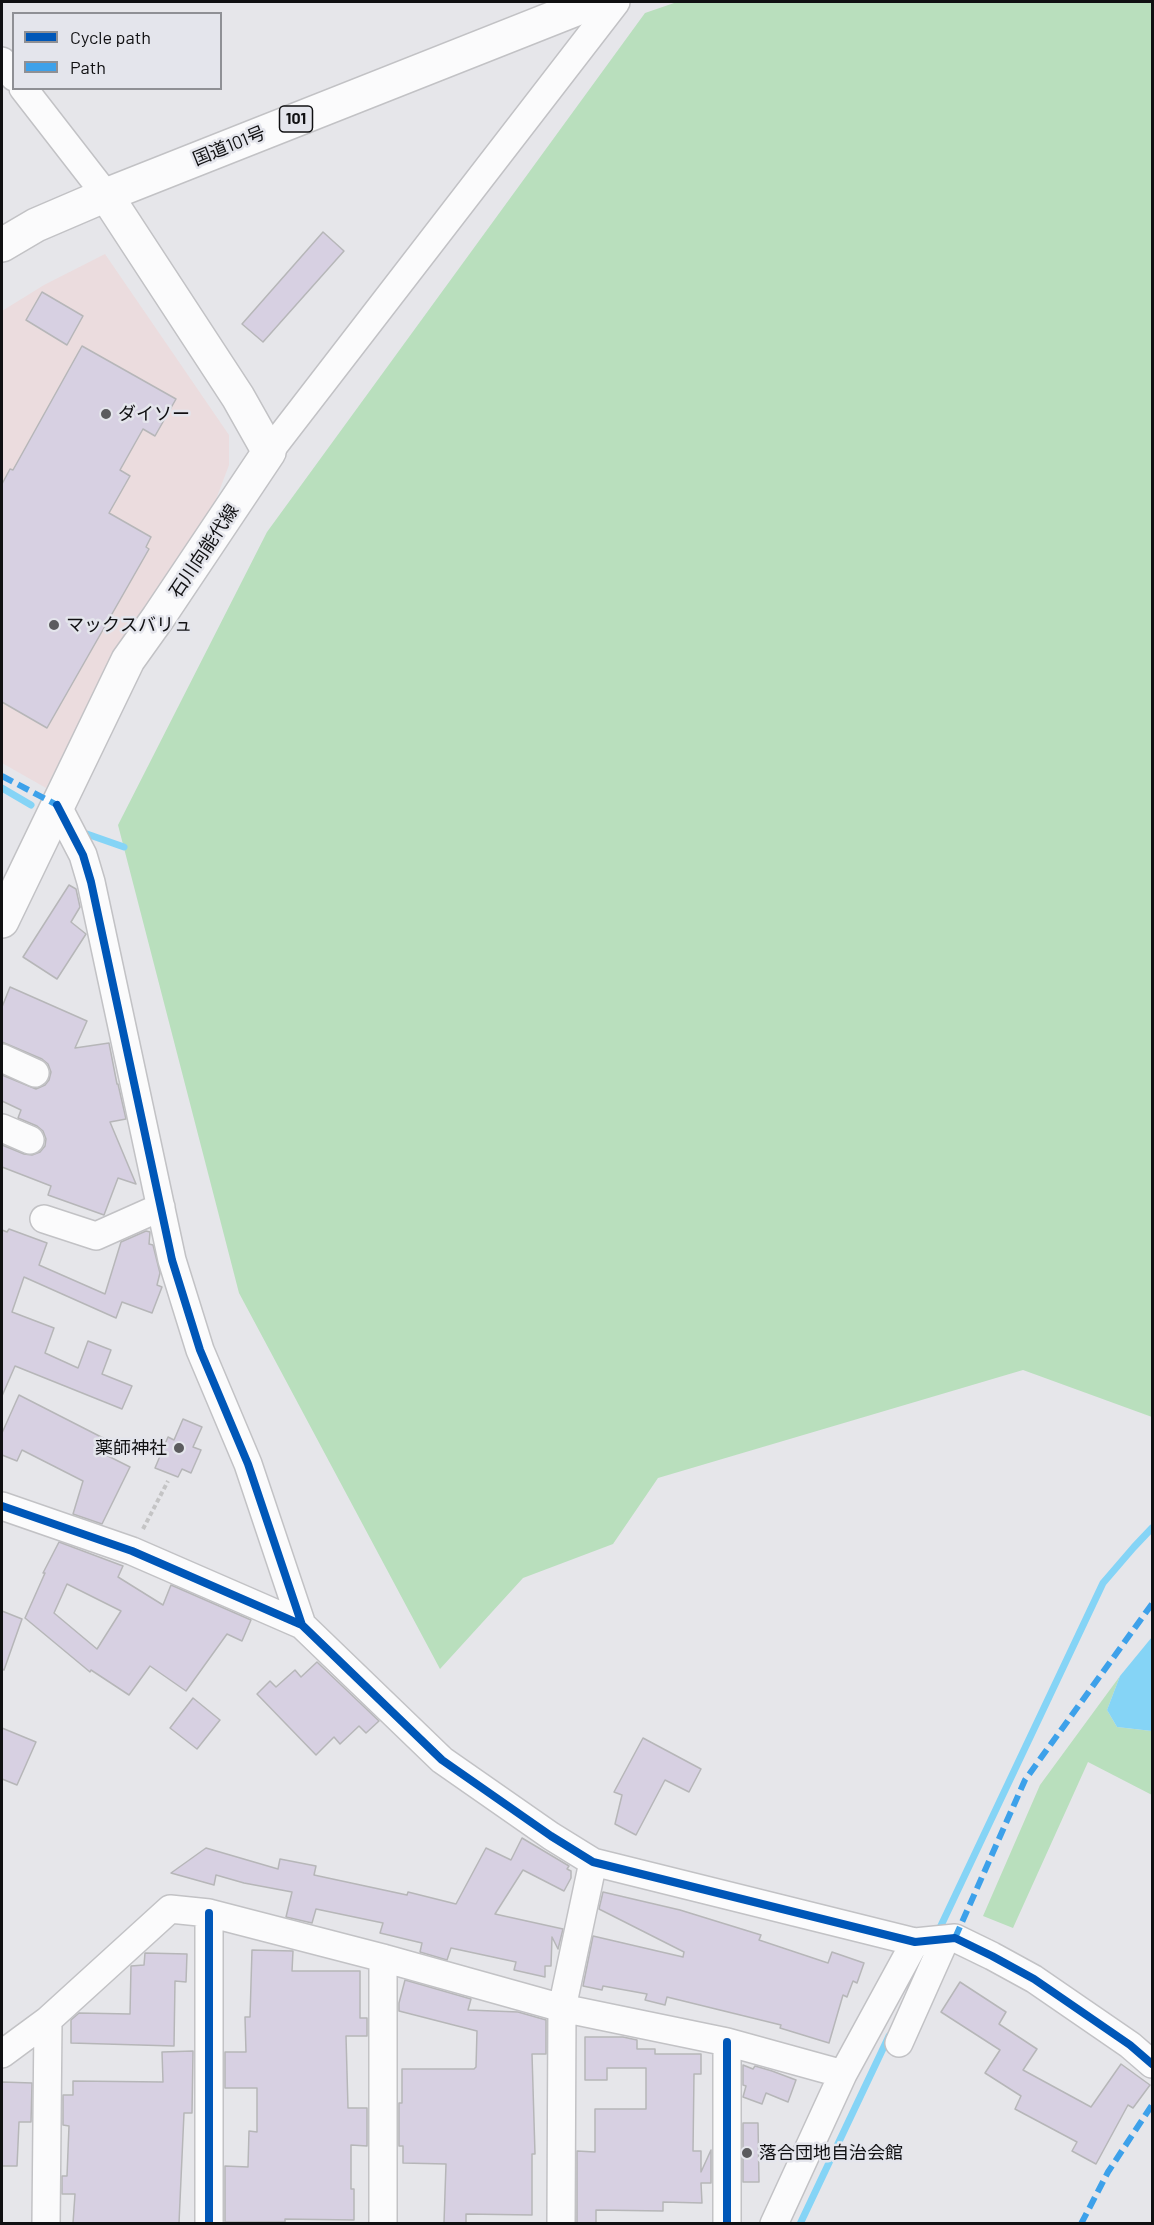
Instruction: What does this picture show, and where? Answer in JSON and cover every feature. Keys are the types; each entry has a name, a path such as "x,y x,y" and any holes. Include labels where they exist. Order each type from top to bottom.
{"main road":[{"name":"国道101号","path":"2,245 36,225 106,195 594,2"},
{"path":"106,195 238,397 269,452"},
{"name":"石川向能代線","path":"2,921 128,660 269,452"}],"street":[{"path":"269,452 616,2"},
{"path":"2,61 12,74"},
{"path":"25,90 106,195"},
{"path":"57,805 83,855 91,882 172,1260 200,1350 248,1464 302,1625"},
{"path":"2,1058 35,1073"},
{"path":"2,1128 30,1140"},
{"path":"44,1219 96,1236 161,1207"},
{"path":"2,1506 132,1551 302,1625 442,1760 551,1836 593,1862 915,1942 955,1938 1034,1979 1130,2045 1152,2064"},
{"path":"561,2223 562,2008 593,1862"},
{"path":"2,2054 48,2020 170,1909 209,1913 562,2008 727,2042 843,2074"},
{"path":"209,1913 209,2223"},
{"path":"899,2043 945,1940"},
{"path":"774,2223 843,2074 915,1942"},
{"path":"382,2223 383,1958"},
{"path":"46,2223 48,2020"},
{"path":"727,2042 727,2223"}],"path":[{"path":"132,1551 168,1481"}],"shaded area":[{"path":"105,254 229,435 229,465 212,510 114,654 46,788 2,763 2,311 44,285"}],"green space":[{"path":"677,2 1152,2 1152,1417 1023,1370 658,1478 613,1544 523,1578 440,1669 239,1293 118,825 267,532 645,13"},
{"path":"1120,1676 1107,1710 1117,1727 1152,1731 1152,1795 1088,1762 1013,1928 983,1916 1040,1785"}],"water":[{"path":"1152,1637 1152,1731 1117,1727 1107,1710 1120,1676"}],"building":[{"path":"323,232 344,251 263,342 242,324"},
{"path":"42,292 83,316 67,345 26,320"},
{"name":"マックスバリュ","path":"82,346 176,399 155,436 143,429 120,470 130,476 109,513 151,537 146,547 149,549 47,728 2,702 2,484 10,469 13,470"},
{"path":"69,885 76,889 80,907 71,922 86,934 57,979 23,957"},
{"path":"10,987 87,1021 75,1048 109,1043 126,1119 110,1122 136,1184 118,1178 104,1215 48,1195 51,1186 2,1167 2,1145 32,1155 40,1152 45,1146 46,1139 43,1131 37,1126 18,1118 21,1110 2,1101 2,1075 36,1089 45,1085 51,1072 48,1064 42,1059 2,1042 2,1007"},
{"path":"9,1229 47,1243 39,1265 105,1294 121,1242 146,1231 150,1232 149,1244 153,1245 160,1273 157,1285 162,1287 152,1313 122,1302 116,1318 24,1277 12,1312 54,1328 45,1353 78,1368 88,1341 111,1350 102,1374 132,1386 122,1409 15,1366 2,1396 2,1230 7,1232"},
{"path":"19,1395 109,1441 102,1453 130,1467 102,1524 73,1514 83,1481 22,1450 17,1461 2,1455 2,1433"},
{"name":"薬師神社","path":"183,1419 202,1427 193,1447 201,1450 191,1473 182,1469 178,1477 155,1468 168,1437 174,1440"},
{"path":"59,1542 123,1566 118,1577 163,1605 171,1585 251,1620 242,1641 227,1634 186,1691 150,1666 129,1695 91,1670 90,1672 25,1618 45,1573 43,1573","holes":["67,1584 121,1611 97,1649 54,1613"]},
{"path":"2,1611 22,1619 4,1670 2,1669"},
{"path":"317,1662 379,1721 366,1733 359,1726 340,1744 334,1737 316,1755 257,1694 270,1681 276,1687 295,1670 301,1677"},
{"path":"193,1698 220,1720 197,1749 170,1728"},
{"path":"2,1728 36,1742 17,1785 2,1779"},
{"path":"643,1738 701,1769 689,1792 665,1780 636,1835 615,1824 622,1795 614,1792"},
{"path":"522,1838 569,1866 567,1869 571,1871 571,1878 564,1891 523,1870 495,1914 563,1929 558,1949 552,1937 551,1966 545,1966 545,1977 514,1970 516,1962 451,1948 447,1960 420,1952 422,1943 380,1933 383,1923 316,1909 312,1923 286,1917 292,1892 216,1875 214,1885 171,1873 206,1848 278,1869 280,1859 316,1866 314,1875 407,1895 408,1892 456,1904 486,1848 511,1860"},
{"path":"603,1892 680,1910 761,1935 759,1940 828,1963 832,1952 864,1963 857,1983 853,1981 847,1997 843,1995 829,2043 780,2028 781,2025 667,1997 665,2005 645,2000 647,1994 603,1986 602,1990 583,1986 593,1936 683,1957 684,1952 599,1909"},
{"path":"252,1950 293,1951 292,1971 360,1971 360,2018 367,2018 367,2036 346,2036 348,2108 367,2108 367,2146 351,2145 354,2220 285,2219 285,2222 225,2222 225,2166 248,2167 249,2131 257,2132 257,2088 225,2088 225,2052 246,2052 245,2017 250,2017"},
{"path":"145,1953 187,1954 186,1982 175,1981 174,2046 71,2043 71,2020 79,2013 130,2014 131,1966 144,1965"},
{"path":"405,1980 471,1999 468,2010 518,2012 546,2020 546,2054 532,2054 535,2154 532,2154 532,2215 466,2214 466,2223 444,2223 446,2164 403,2163 403,2146 399,2146 402,2069 474,2069 476,2067 477,2031 399,2011"},
{"path":"960,1982 1006,2012 999,2024 1037,2049 1023,2070 1091,2107 1121,2064 1150,2085 1133,2108 1128,2105 1096,2164 1072,2151 1077,2142 1015,2109 1021,2096 985,2073 1000,2050 941,2012"},
{"path":"585,2037 623,2037 637,2040 637,2049 655,2049 655,2054 701,2054 701,2074 694,2074 693,2151 701,2151 701,2172 711,2150 711,2183 701,2183 702,2203 663,2202 663,2211 596,2210 596,2223 577,2223 577,2151 595,2152 595,2109 646,2109 646,2068 607,2068 607,2080 585,2080"},
{"path":"193,2051 192,2113 184,2113 179,2223 73,2223 75,2194 62,2194 62,2176 67,2176 69,2126 63,2125 63,2095 73,2095 73,2081 163,2082 162,2052"},
{"path":"743,2065 753,2069 755,2066 796,2080 788,2102 766,2093 762,2104 743,2097 746,2086 743,2085"},
{"path":"2,2082 32,2083 31,2122 19,2122 17,2166 2,2166"},
{"name":"落合団地自治会館","path":"743,2123 758,2123 759,2182 743,2182"}],"waterway":[{"path":"2,788 31,805"},
{"path":"84,833 124,847"},
{"path":"937,1934 1103,1583 1152,1528"},
{"path":"800,2224 889,2036"}],"marked path":[{"path":"2,776 57,805"},
{"path":"955,1938 1025,1780 1152,1604"},
{"path":"1081,2224 1108,2172 1152,2105"}],"cycle path":[{"path":"57,805 83,855 91,882 172,1260 200,1350 248,1464 302,1625"},
{"path":"2,1506 132,1551 302,1625 442,1760 551,1836 593,1862 915,1942 955,1938 1034,1979 1130,2045 1152,2064"},
{"path":"209,1913 209,2224"},
{"path":"727,2042 727,2224"}],"place":[{"name":"ダイソー","path":"106,414"},
{"name":"マックスバリュ","path":"54,625"},
{"name":"薬師神社","path":"179,1448"},
{"name":"落合団地自治会館","path":"747,2153"}]}
